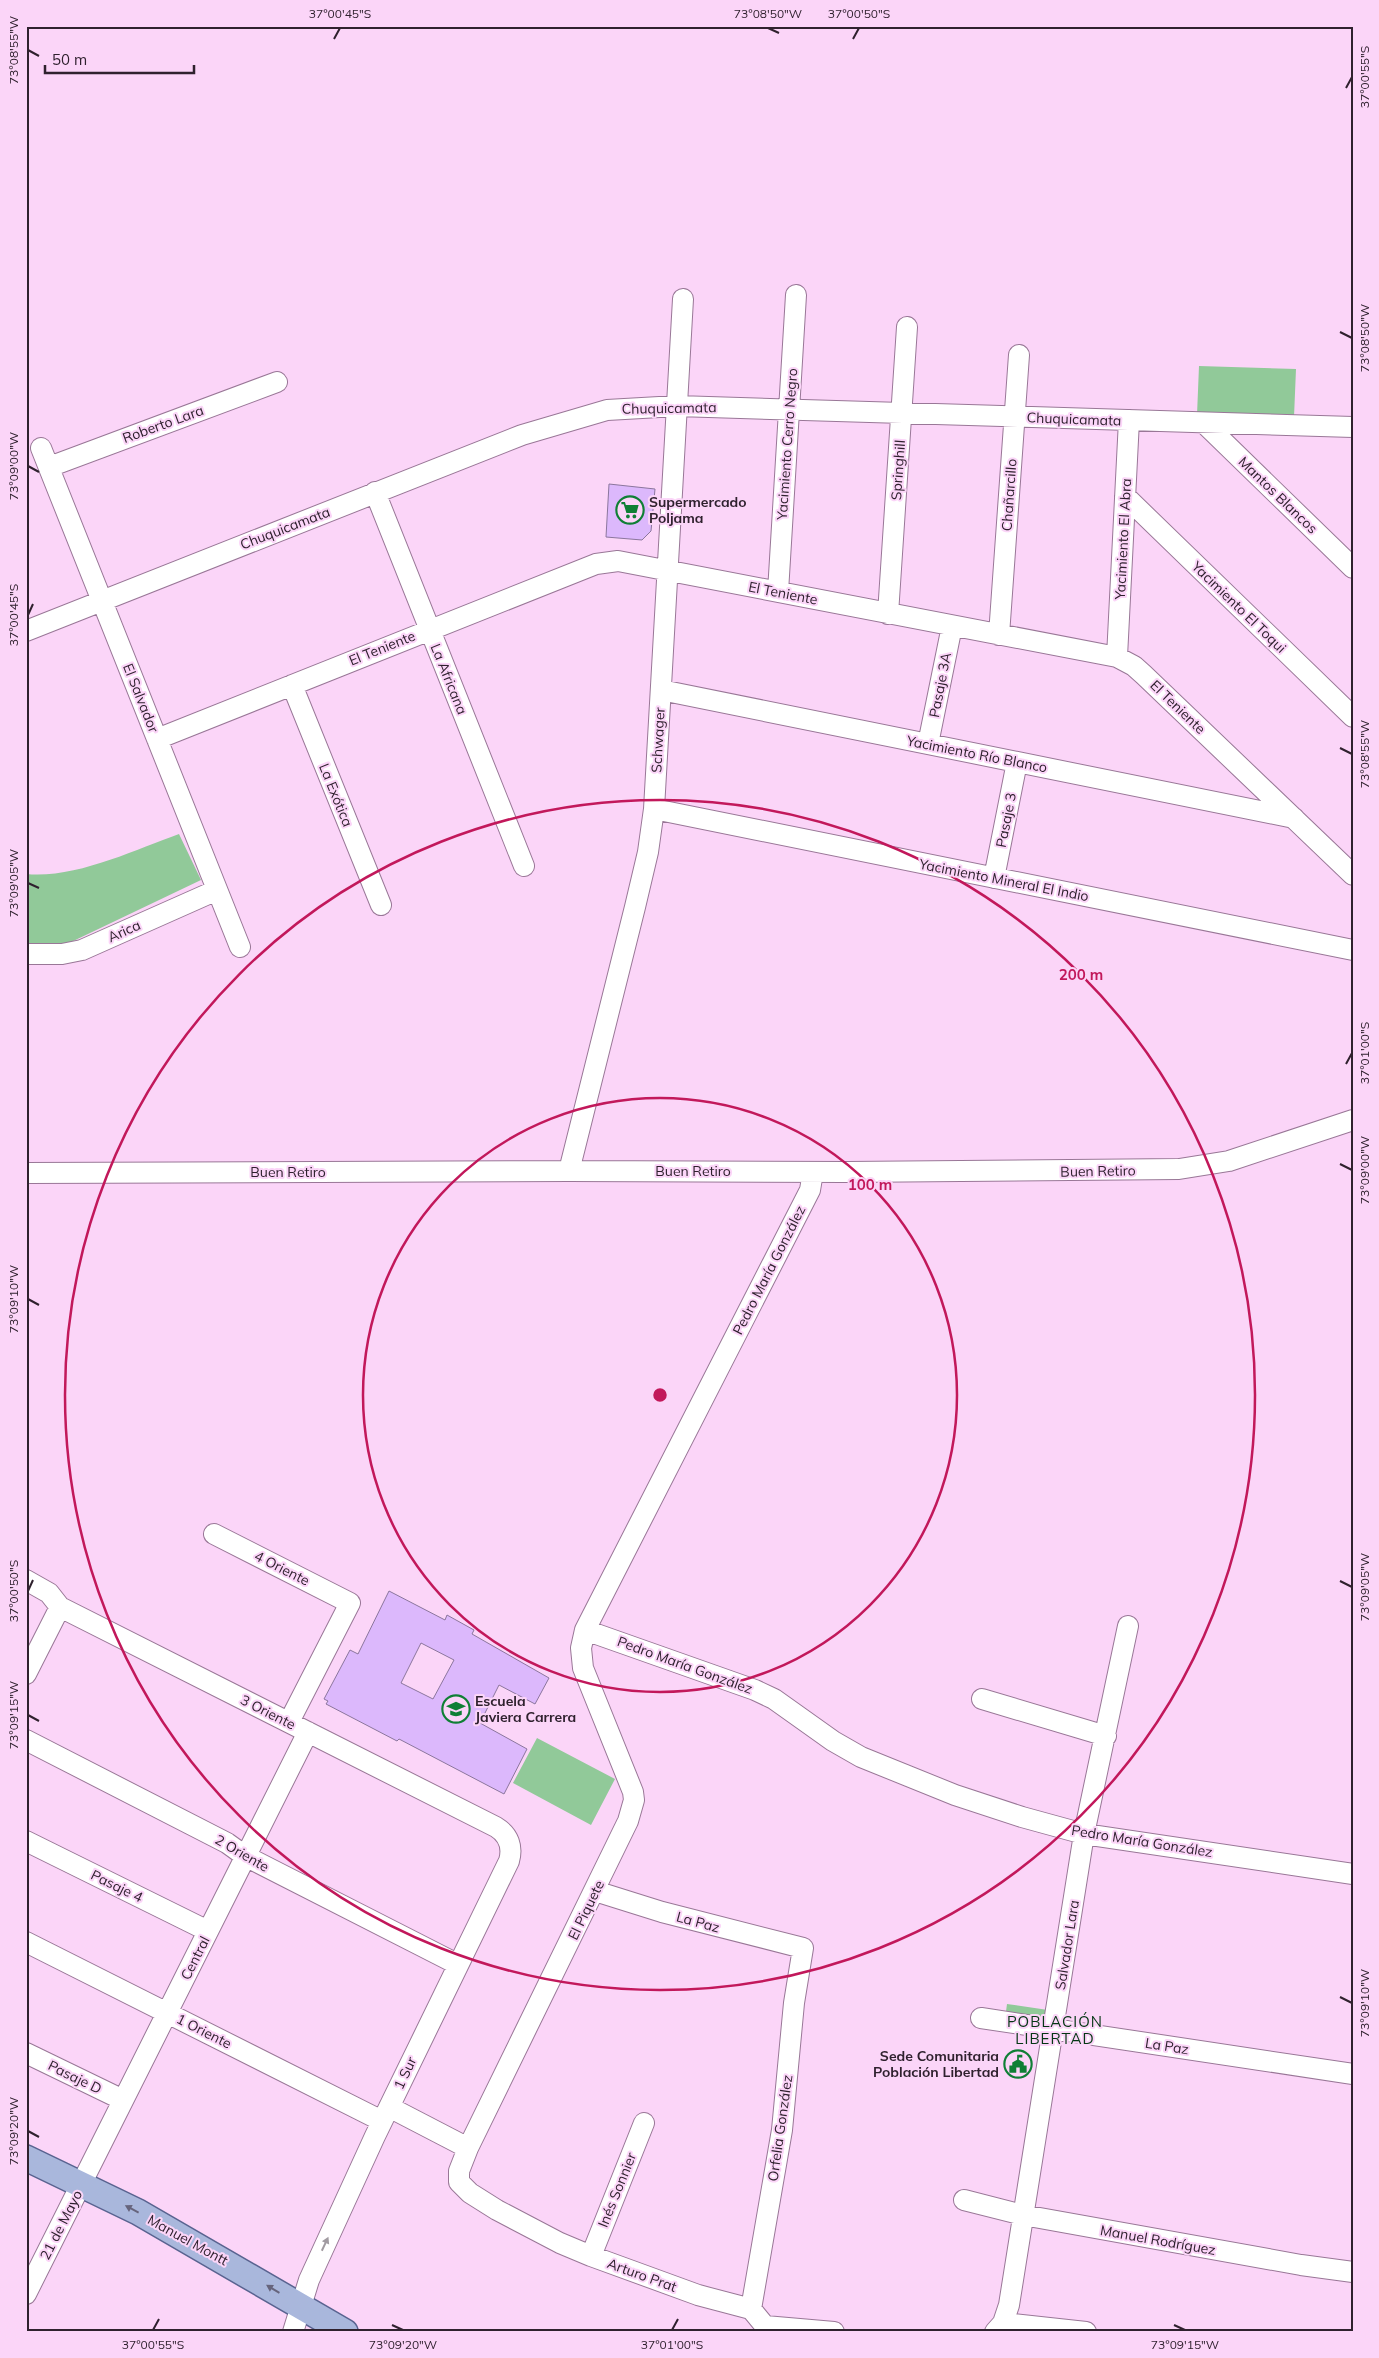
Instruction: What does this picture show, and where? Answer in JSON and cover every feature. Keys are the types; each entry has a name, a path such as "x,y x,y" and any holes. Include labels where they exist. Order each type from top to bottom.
{"main road":[{"name":"Manuel Montt","path":"26,2158 82,2184 192,2242 345,2332"}],"street":[{"name":"Yacimiento Cerro Negro","path":"778,592 796,295"},
{"name":"Schwager","path":"569,1171 648,852 654,809 683,299"},
{"name":"Springhill","path":"888,614 908,326"},
{"name":"Chañarcillo","path":"999,635 1019,355"},
{"name":"Roberto Lara","path":"45,457 276,382"},
{"name":"Chuquicamata","path":"26,631 522,434 607,410 677,406 1353,427"},
{"name":"Yacimiento El Abra","path":"1117,657 1129,420"},
{"name":"Mantos Blancos","path":"1204,423 1353,568"},
{"name":"El Salvador","path":"45,457 240,948"},
{"name":"La Africana","path":"375,492 524,866"},
{"name":"Yacimiento El Toqui","path":"1125,496 1353,717"},
{"name":"El Teniente","path":"157,739 430,629 607,561 1117,657 1134,666 1144,675 1353,875"},
{"name":"Pasaje 3A","path":"928,744 952,626"},
{"name":"La Exótica","path":"292,685 381,905"},
{"name":"Yacimiento Río Blanco","path":"661,690 1294,818"},
{"name":"Pasaje 3","path":"994,878 1017,762"},
{"name":"Yacimiento Mineral El Indio","path":"654,809 1353,950"},
{"name":"Arica","path":"26,954 62,954 82,950 217,890"},
{"name":"Buen Retiro","path":"26,1173 1178,1170 1229,1161 1353,1120"},
{"name":"Pedro María González","path":"813,1172 810,1190 585,1630 755,1690 780,1703 847,1750 904,1776 991,1807 1084,1834 1353,1874"},
{"name":"4 Oriente","path":"214,1534 350,1603 289,1722"},
{"name":"3 Oriente","path":"26,1580 49,1593 60,1607 496,1827 507,1836 510,1843"},
{"path":"26,1674 60,1607"},
{"name":"Salvador Lara","path":"999,2328 1009,2305 1084,1834 1128,1626"},
{"name":"El Piquete","path":"460,2182 459,2171 468,2148 595,1891 628,1821 634,1800 633,1792 583,1668 581,1648 585,1630"},
{"path":"982,1699 1106,1736"},
{"name":"Central","path":"82,2184 308,1732"},
{"name":"2 Oriente","path":"26,1740 228,1843 245,1856 457,1964"},
{"name":"Pasaje 4","path":"26,1841 208,1931"},
{"name":"1 Sur","path":"293,2332 309,2280 457,1964 509,1861 510,1843"},
{"name":"La Paz","path":"595,1891 671,1915 803,1948"},
{"name":"1 Oriente","path":"26,1942 167,2012 386,2114 468,2148"},
{"name":"Orfelia González","path":"751,2309 782,2130 794,2002 803,1948"},
{"name":"La Paz","path":"981,2018 1353,2074"},
{"name":"Pasaje D","path":"26,2053 123,2100"},
{"name":"Inés Sonnier","path":"591,2256 644,2123"},
{"name":"Arturo Prat","path":"460,2182 470,2194 496,2210 560,2243 698,2295 751,2309"},
{"name":"21 de Mayo","path":"26,2294 82,2184"},
{"name":"Manuel Rodríguez","path":"964,2200 1023,2215 1301,2265 1353,2272"},
{"path":"751,2309 765,2326 834,2332"},
{"path":"999,2328 1086,2332"}],"green space":[{"path":"1199,366 1296,369 1294,417 1197,415"},
{"path":"179,834 201,880 67,944 26,943 26,874 45,874 84,868"},
{"path":"537,1738 615,1779 591,1825 513,1783"},
{"path":"1007,2004 1048,2010 1046,2025 1005,2019"}],"building":[{"name":"Supermercado Poljama","path":"609,484 655,489 651,531 642,540 606,537"},
{"path":"389,1591 445,1620 447,1615 474,1630 472,1634 549,1678 535,1704 499,1685 480,1723 527,1749 504,1794 399,1739 397,1741 326,1704 328,1701 324,1699 350,1650 358,1654","holes":["421,1643 454,1660 433,1699 401,1683"]}],"place":[{"name":"Supermercado Poljama","path":"630,510"},
{"name":"Escuela Javiera Carrera","path":"456,1709"},
{"name":"Sede Comunitaria Población Libertad","path":"1018,2064"}],"district":[{"name":"POBLACIÓN LIBERTAD","path":"1055,2030"}]}
